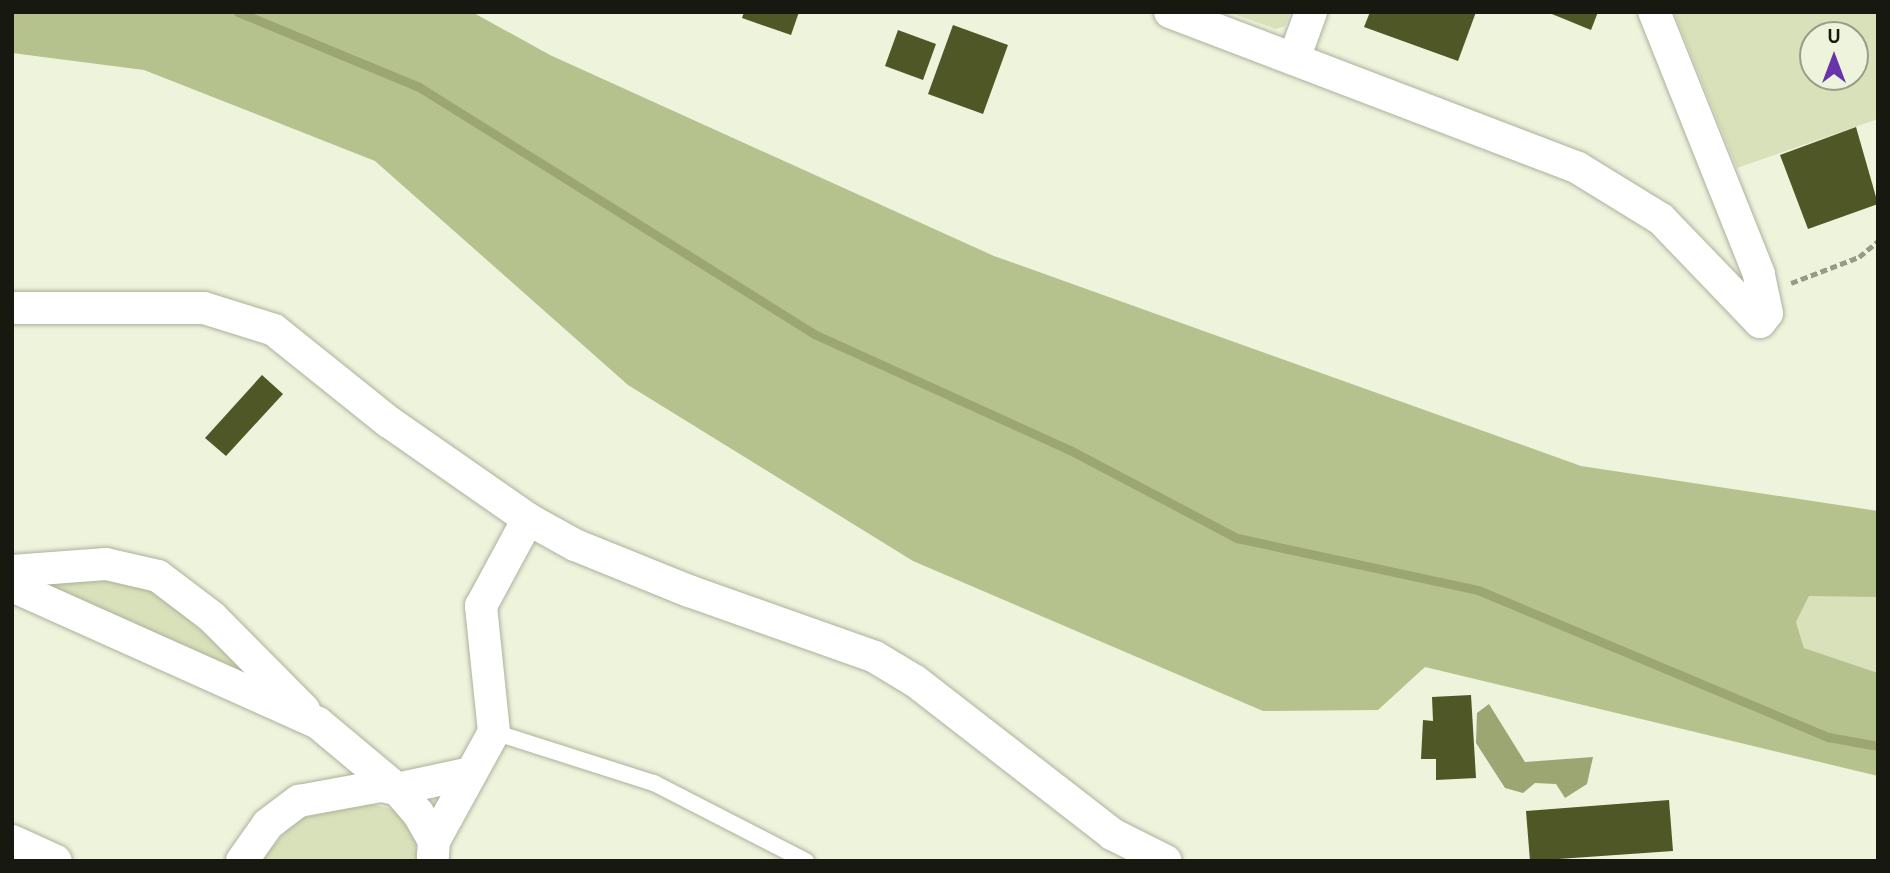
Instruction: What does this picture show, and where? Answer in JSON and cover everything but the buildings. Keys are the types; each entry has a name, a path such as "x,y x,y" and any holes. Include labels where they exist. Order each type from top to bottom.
{"street":[{"path":"1170,12 1296,56 1578,168 1661,219 1760,322 1767,313 1763,292 1654,12"},
{"path":"1296,56 1311,12"},
{"path":"12,307 204,308 274,330 389,422 528,519 575,545 689,591 875,657 1112,834 1166,861"},
{"path":"433,851 494,732 481,606 528,519"},
{"path":"12,571 106,564 158,576 212,617 324,728 397,789 433,851"},
{"path":"12,586 324,728"},
{"path":"242,861 268,824 319,794 332,775 324,728"},
{"path":"319,794 397,789 471,773"},
{"path":"12,841 55,861"}],"lane":[{"path":"494,732 654,783 806,861"}],"path":[{"path":"1763,292 1858,257 1878,241"}],"shaded area":[{"path":"12,12 472,12 550,55 994,256 1581,466 1878,511 1878,597 1809,596 1796,622 1804,648 1878,673 1878,776 1425,667 1378,710 1263,711 913,561 628,385 375,161 144,70 12,53"},
{"path":"1228,12 1290,12 1285,26 1276,29"},
{"path":"1674,12 1878,12 1878,119 1737,168"},
{"path":"93,574 154,590 241,665 235,670 45,588 49,578"},
{"path":"1841,594 1878,597 1878,673 1804,648 1796,622 1809,596"},
{"path":"1489,704 1525,762 1593,757 1587,784 1565,798 1556,784 1535,783 1523,793 1505,788 1476,743 1477,713"},
{"path":"356,801 401,811 416,831 417,861 260,861 295,821"}],"waterway":[{"path":"238,12 419,87 814,334 1070,450 1237,538 1478,590 1828,737 1878,746"}]}
